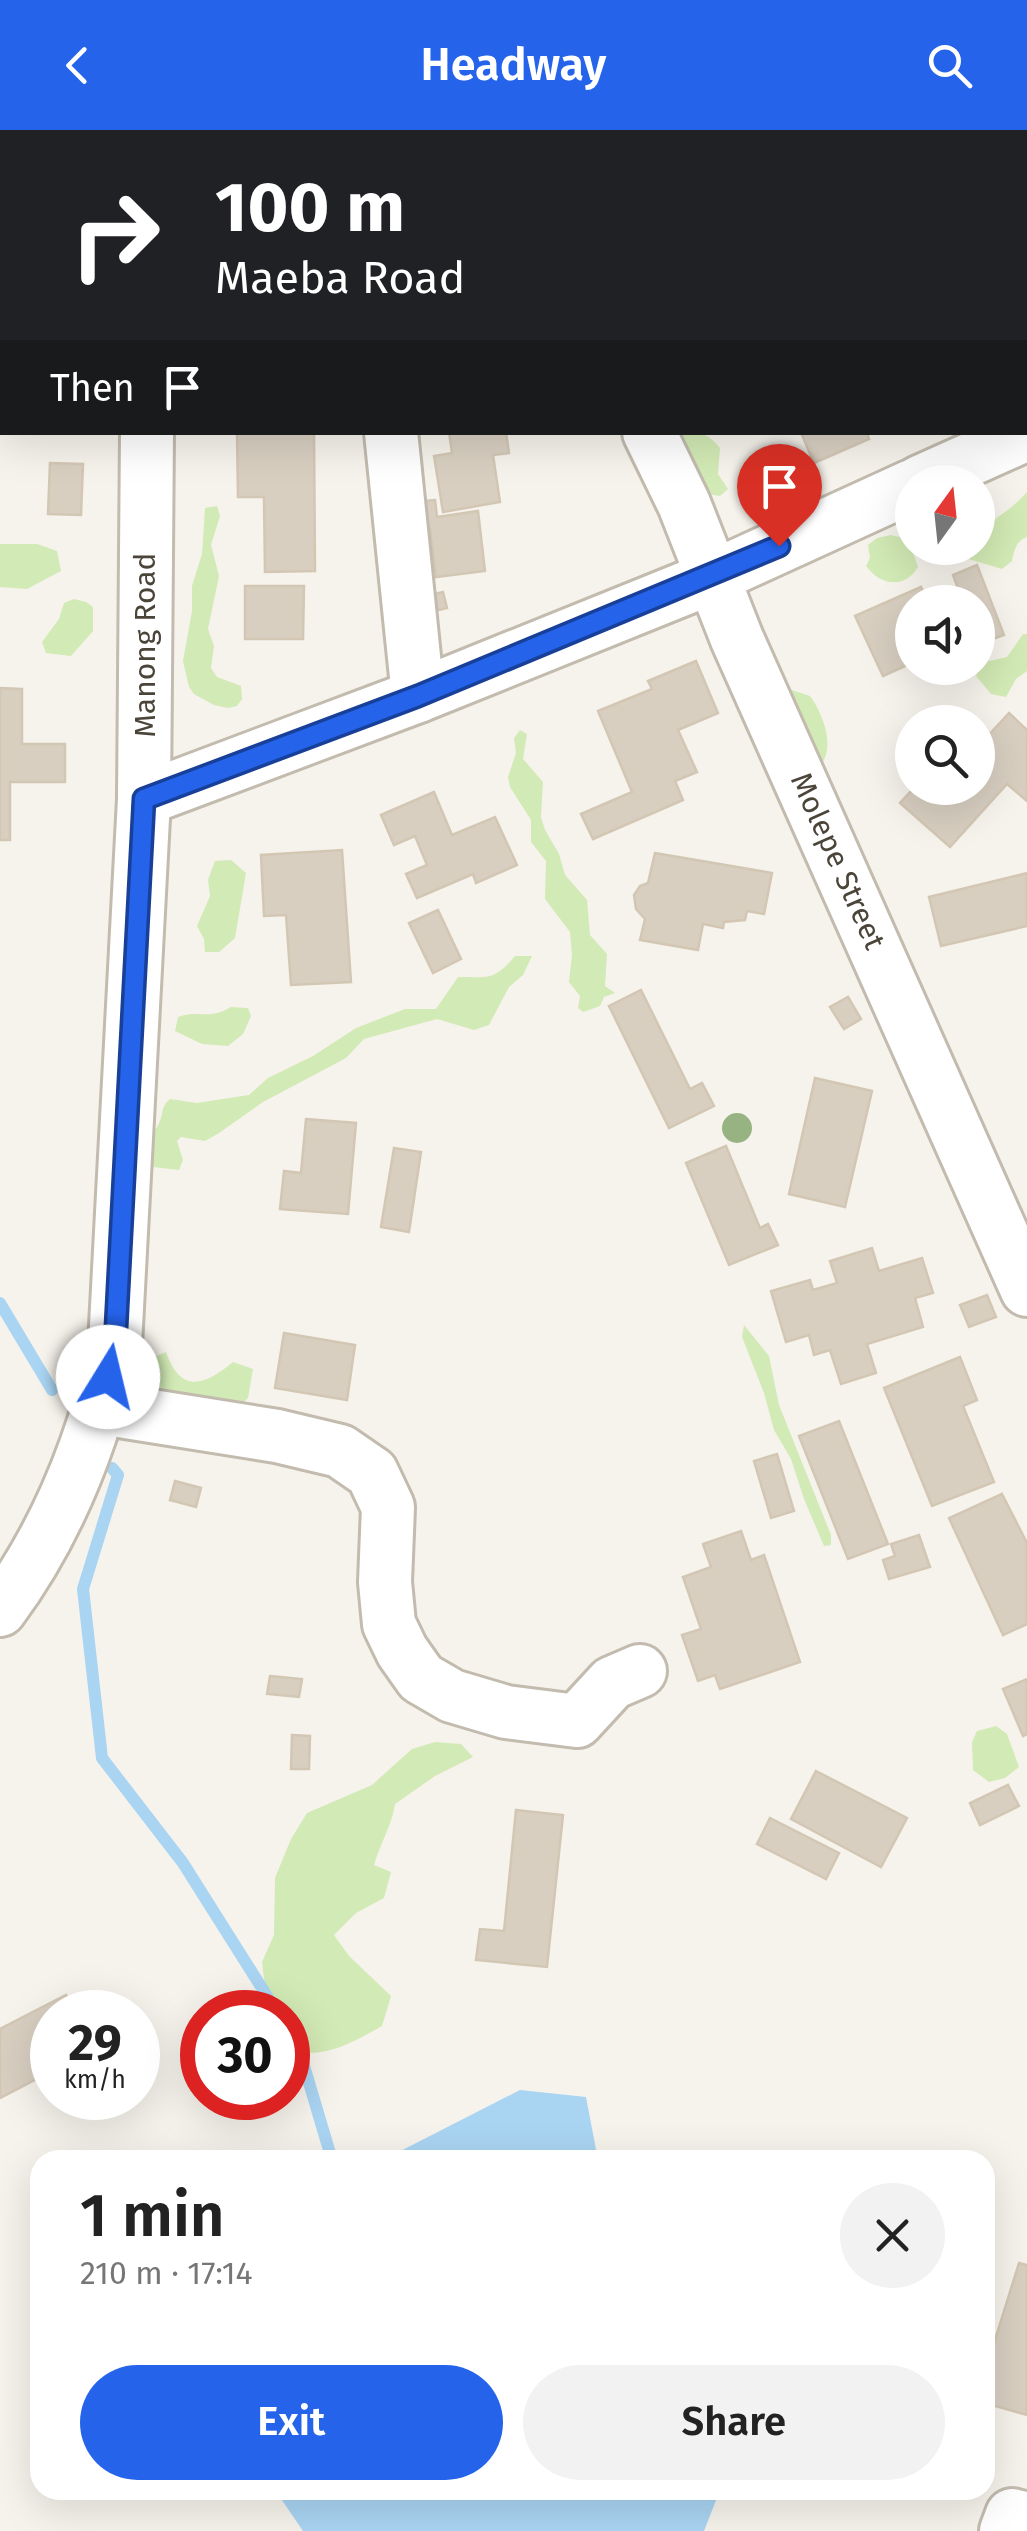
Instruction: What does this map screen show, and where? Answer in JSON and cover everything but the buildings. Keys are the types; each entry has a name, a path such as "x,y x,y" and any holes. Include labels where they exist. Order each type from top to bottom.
{"street":[{"name":"Manong Road","path":"0,1610 52,1523 101,1408 115,1346 144,799 146,435"},
{"path":"391,435 418,696"},
{"name":"Molepe Street","path":"650,435 1027,1290"},
{"path":"958,465 1025,435"},
{"path":"144,799 418,696 713,576 895,494"},
{"path":"101,1408 277,1436 340,1451 372,1473 388,1507 389,1624 421,1678 452,1696 506,1712 577,1721 612,1682 640,1671"},
{"path":"1006,2531 1012,2515 1027,2519"}],"green space":[{"path":"669,435 702,435 720,448 718,474 728,489 720,496 702,493"},
{"path":"1027,492 1027,537 1018,543 1012,561 1002,569 988,565 995,565 995,519"},
{"path":"217,506 220,516 211,545 219,576 208,629 214,646 211,668 217,677 241,686 242,699 237,706 228,708 194,694 183,661 192,586 202,554 205,508"},
{"path":"895,536 895,565 917,565 906,579 885,581 866,566 870,558 868,545 877,538"},
{"path":"0,544 37,544 57,551 61,571 27,589 0,587"},
{"path":"74,599 93,607 93,631 71,656 46,653 42,642 59,619 64,603"},
{"path":"1023,634 1027,634 1027,671 1016,679 1006,697 991,694 984,685 995,685 995,660 1007,657"},
{"path":"792,690 810,696 819,711 827,738 822,763 814,757 785,699"},
{"path":"520,730 527,734 523,759 543,782 541,817 545,830 559,854 565,875 587,900 590,935 607,954 605,986 615,993 604,997 600,1006 583,1012 578,1008 580,996 569,982 570,932 545,899 546,861 531,842 531,820 510,787 508,777 516,753 514,738"},
{"path":"231,860 246,873 235,938 219,952 205,952 197,926 210,896 208,880 215,861"},
{"path":"515,956 532,956 523,975 509,987 489,1025 474,1030 437,1019 364,1039 346,1058 263,1102 205,1141 181,1137 177,1141 183,1160 179,1170 153,1167 146,1145 170,1099 197,1103 249,1095 268,1078 313,1056 356,1028 405,1009 436,1009 458,977 490,976"},
{"path":"231,1007 248,1008 251,1016 243,1034 228,1046 202,1044 175,1031 178,1017 216,1013"},
{"path":"744,1325 769,1356 779,1405 831,1535 831,1545 824,1546 791,1459 774,1430 742,1337"},
{"path":"166,1352 179,1375 195,1382 213,1376 233,1362 253,1369 248,1398 236,1409 177,1401 166,1390 145,1380 150,1359"},
{"path":"996,1726 1007,1734 1019,1767 1005,1778 989,1782 973,1770 972,1742 977,1731"},
{"path":"435,1742 461,1744 473,1757 435,1776 395,1804 374,1865 391,1872 384,1898 356,1913 334,1935 349,1956 391,1996 382,2026 348,2044 310,2053 310,1990 265,1990 262,1962 274,1935 275,1878 307,1813 372,1785 412,1749"}],"water":[{"path":"520,2090 586,2097 596,2150 403,2150"},
{"path":"282,2500 716,2500 704,2531 303,2531"}],"waterway":[{"path":"0,1303 52,1390"},
{"path":"112,1468 118,1475 83,1589 102,1758 183,1863 263,1990"},
{"path":"310,2086 329,2150"}],"route":[{"path":"108,1377 115,1346 144,799 418,696 779,546"}]}
